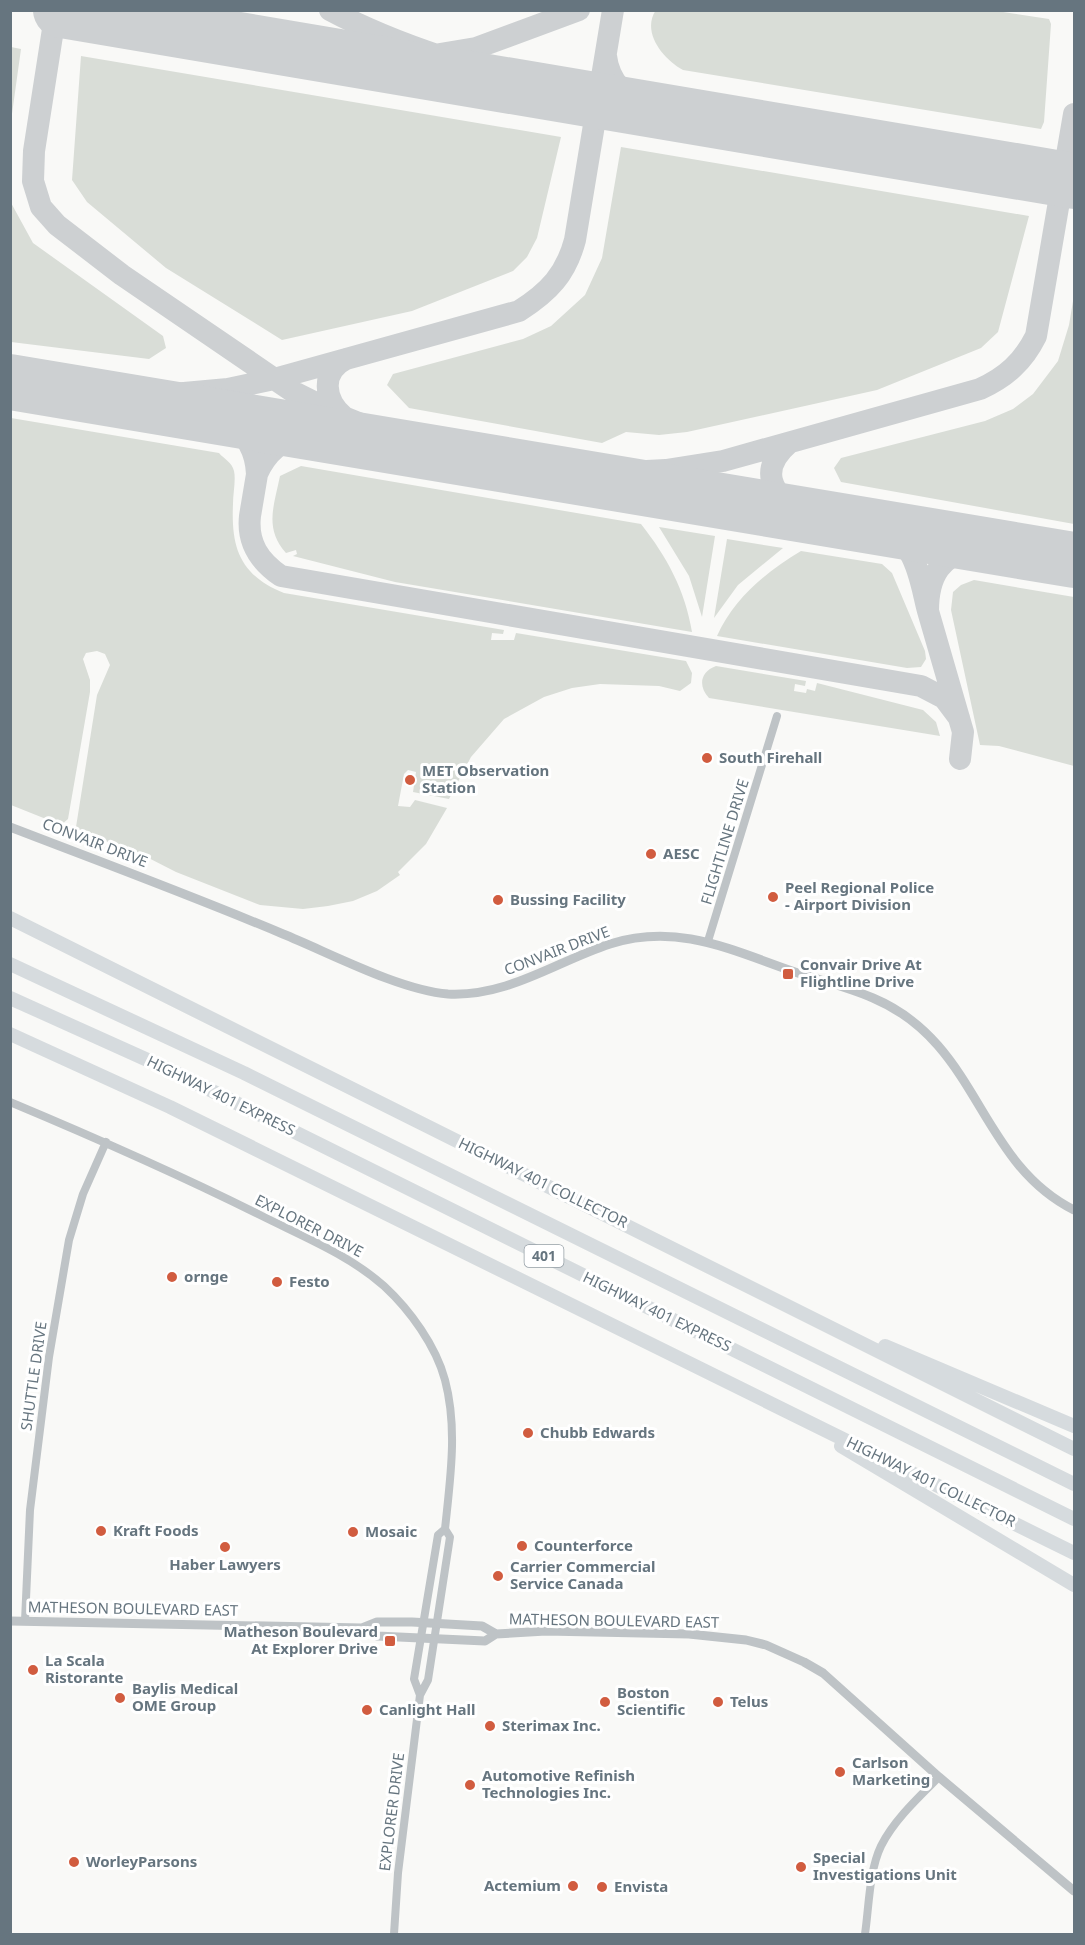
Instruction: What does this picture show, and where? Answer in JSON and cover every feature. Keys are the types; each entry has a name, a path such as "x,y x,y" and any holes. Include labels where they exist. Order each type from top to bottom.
{"highway":[{"name":"HIGHWAY 401 COLLECTOR","path":"10,918 1074,1449"},
{"name":"HIGHWAY 401 EXPRESS","path":"10,964 244,1073 1074,1484"},
{"name":"HIGHWAY 401 EXPRESS","path":"10,998 172,1071 1074,1519"},
{"name":"HIGHWAY 401 COLLECTOR","path":"10,1034 170,1107 1074,1553"},
{"path":"808,1315 1074,1426"},
{"path":"783,1409 873,1466 1074,1585"}],"street":[{"name":"FLIGHTLINE DRIVE","path":"708,941 777,716"},
{"name":"CONVAIR DRIVE","path":"10,827 262,925 392,980 428,991 469,994 495,990 609,945 654,936 708,941 871,997 915,1021 950,1057 1018,1165 1048,1194 1074,1210"},
{"name":"EXPLORER DRIVE","path":"10,1102 106,1142 360,1266 403,1305 432,1350 447,1389 453,1443 445,1529 450,1537 428,1680 420,1695 401,1843 394,1934"},
{"name":"SHUTTLE DRIVE","path":"26,1621 30,1510 49,1357 69,1239 83,1194 106,1142"},
{"name":"EXPLORER DRIVE","path":"420,1695 414,1679 438,1535 445,1529"},
{"name":"MATHESON BOULEVARD EAST","path":"10,1621 362,1628 377,1622 424,1623 482,1626 496,1634"},
{"name":"MATHESON BOULEVARD EAST","path":"362,1628 377,1635 485,1641 496,1634 546,1631 689,1634 746,1640 766,1645 823,1673 939,1777 1074,1891"},
{"path":"865,1935 882,1846 905,1812 939,1777"}],"shaded area":[{"path":"656,10 990,10 1049,19 1051,24 1044,122 1041,129 683,70 668,59 656,44 651,27"},
{"path":"10,47 21,49 11,121"},
{"path":"81,56 561,137 537,238 527,257 513,271 412,311 282,340 166,268 87,202 72,180"},
{"path":"621,147 1029,216 998,332 981,348 877,390 687,432 659,435 626,432 602,443 409,408 387,385 393,374 523,339 551,326 585,295 602,258"},
{"path":"10,201 33,243 163,336 166,348 149,359 11,342"},
{"path":"1074,295 1074,524 841,482 834,468 841,458 985,421 1013,409 1033,394 1058,361 1069,325"},
{"path":"11,418 219,453 230,463 234,471 234,534 241,558 257,578 284,593 504,630 503,634 492,633 491,640 514,640 516,633 686,661 692,673 691,683 680,691 659,686 600,684 572,688 544,697 504,719 471,757 449,799 413,792 416,772 408,770 404,774 398,806 410,807 415,800 447,808 426,844 398,872 400,875 377,891 353,901 303,909 260,905 176,872 129,848 83,835 76,827 97,695 110,665 105,654 97,651 86,653 83,659 90,680 90,692 68,819 61,825 11,805"},
{"path":"301,466 641,524 674,575 685,602 692,632 395,582 293,556 297,554 296,550 286,553 279,544 272,516 280,476"},
{"path":"659,527 715,536 702,617 689,576"},
{"path":"727,539 783,548 738,585 714,618"},
{"path":"801,551 882,564 892,573 925,651 926,659 921,667 907,668 717,636 732,610 752,587"},
{"path":"974,580 1074,597 1074,766 999,746 980,745 951,610 953,592 961,585"},
{"path":"716,666 806,681 805,686 795,684 794,691 806,693 807,689 815,691 817,683 923,710 936,722 940,736 709,698 703,689 702,680 707,672"}],"taxiway":[{"path":"56,10 34,151 33,181 41,207 57,225 122,275 292,391 346,418 427,451"},
{"path":"330,10 362,26 428,52 598,101"},
{"path":"298,50 386,59 434,55 476,48 579,10"},
{"path":"48,388 173,394 228,389 274,379 519,311 530,304 555,281 567,263 575,240 613,10"},
{"path":"606,56 611,74 620,88 647,109"},
{"path":"569,475 666,470 723,461 980,389 1006,374 1025,354 1036,336 1074,114"},
{"path":"344,417 332,403 328,386 332,371 346,359"},
{"path":"140,405 228,422 249,444 255,458 257,474 268,455 282,443 298,437 333,436 391,447"},
{"path":"268,409 250,516 250,535 261,558 281,576 921,686 944,698 959,718"},
{"path":"789,443 774,462 771,472 772,480 782,497 800,514"},
{"path":"799,515 860,523 889,534 901,542 910,553 916,567 928,611 932,583 942,565 957,554 997,549 1065,560"},
{"path":"928,611 963,732 960,759"}],"runway":[{"path":"61,10 1074,181"},
{"path":"10,382 1074,560"}],"place":[{"name":"South Firehall","path":"707,758"},
{"name":"MET Observation Station","path":"410,780"},
{"name":"AESC","path":"651,854"},
{"name":"Peel Regional Police - Airport Division","path":"773,897"},
{"name":"Bussing Facility","path":"498,900"},
{"name":"Convair Drive At Flightline Drive","path":"788,974"},
{"name":"ornge","path":"172,1277"},
{"name":"Festo","path":"277,1282"},
{"name":"Chubb Edwards","path":"528,1433"},
{"name":"Kraft Foods","path":"101,1531"},
{"name":"Mosaic","path":"353,1532"},
{"name":"Counterforce","path":"522,1546"},
{"name":"Haber Lawyers","path":"225,1547"},
{"name":"Carrier Commercial Service Canada","path":"498,1576"},
{"name":"Matheson Boulevard At Explorer Drive","path":"390,1641"},
{"name":"La Scala Ristorante","path":"33,1670"},
{"name":"Baylis Medical OME Group","path":"120,1698"},
{"name":"Boston Scientific","path":"605,1702"},
{"name":"Telus","path":"718,1702"},
{"name":"Canlight Hall","path":"367,1710"},
{"name":"Sterimax Inc.","path":"490,1726"},
{"name":"Carlson Marketing","path":"840,1772"},
{"name":"Automotive Refinish Technologies Inc.","path":"470,1785"},
{"name":"WorleyParsons","path":"74,1862"},
{"name":"Special Investigations Unit","path":"801,1867"},
{"name":"Actemium","path":"573,1886"},
{"name":"Envista","path":"602,1887"}]}
